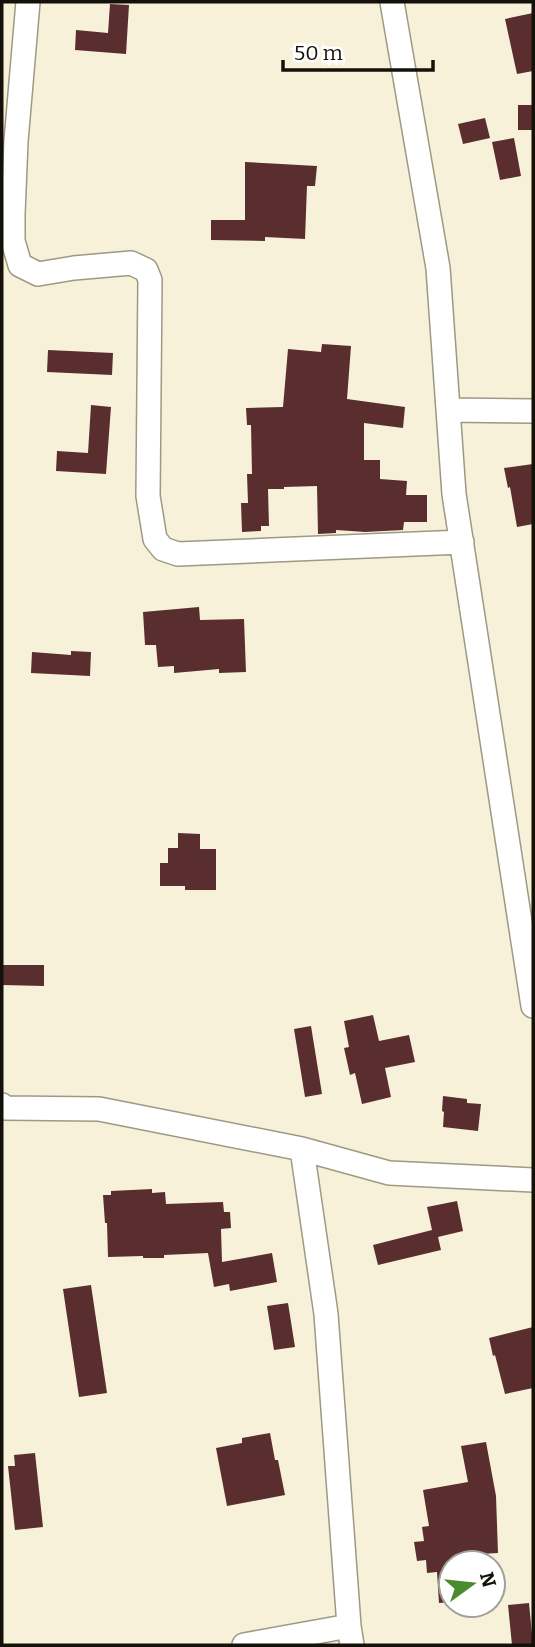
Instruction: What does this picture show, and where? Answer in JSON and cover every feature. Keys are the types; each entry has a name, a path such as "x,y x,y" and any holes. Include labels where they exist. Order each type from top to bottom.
{"street":[{"path":"28,2 16,141 13,241 20,265 38,274 131,263 146,270 150,280 148,496 155,539 163,549 178,554 462,541"},
{"path":"392,2 438,268 454,494 533,1006"},
{"path":"448,410 533,411"},
{"path":"2,1105 5,1108 99,1109 302,1149 390,1173 533,1180"},
{"path":"244,1645 351,1636 326,1314 302,1149"}],"building":[{"path":"110,4 129,5 126,54 75,50 76,30 108,33"},
{"path":"533,13 533,71 517,74 505,19"},
{"path":"518,105 533,105 533,130 518,130"},
{"path":"485,118 490,138 463,144 458,124"},
{"path":"514,138 521,176 500,180 492,142"},
{"path":"245,162 317,166 315,186 307,186 305,239 265,237 265,241 211,240 211,220 245,220"},
{"path":"322,344 351,346 347,399 405,407 403,428 364,423 364,460 380,460 380,479 407,481 406,495 427,495 427,522 404,522 403,530 336,530 336,533 318,534 317,486 284,487 268,489 269,526 261,526 261,531 242,532 241,503 248,503 247,474 252,474 251,425 247,425 246,408 283,407 288,349 321,352"},
{"path":"48,350 113,353 112,375 47,372"},
{"path":"91,405 111,407 106,474 56,471 57,451 88,453"},
{"path":"533,464 533,524 517,527 504,468"},
{"path":"199,607 200,620 244,619 246,672 219,673 219,669 174,673 174,666 158,667 156,645 145,645 143,612"},
{"path":"71,651 91,652 90,676 31,673 32,652 71,655"},
{"path":"178,833 200,834 200,849 216,849 216,890 185,890 185,886 160,886 160,863 168,863 168,848 178,848"},
{"path":"2,965 44,965 44,986 2,985"},
{"path":"373,1015 379,1041 409,1035 415,1062 385,1068 391,1097 362,1104 355,1073 350,1075 344,1048 349,1047 344,1021"},
{"path":"311,1026 322,1094 305,1097 294,1029"},
{"path":"443,1096 481,1104 478,1131 443,1127"},
{"path":"152,1189 152,1193 165,1192 166,1204 223,1202 224,1212 230,1212 231,1228 221,1229 222,1262 272,1253 277,1282 230,1291 229,1284 214,1287 208,1253 164,1255 164,1258 108,1257 103,1195 111,1195 111,1191"},
{"path":"457,1201 463,1231 438,1237 441,1250 378,1265 373,1245 432,1230 427,1207"},
{"path":"91,1285 107,1393 79,1397 63,1289"},
{"path":"288,1303 295,1347 274,1350 267,1306"},
{"path":"533,1327 533,1388 505,1394 489,1338"},
{"path":"270,1433 285,1495 227,1506 216,1448 242,1443 242,1438"},
{"path":"486,1442 496,1496 498,1549 437,1549 437,1572 427,1573 426,1560 417,1561 414,1542 424,1541 422,1527 429,1526 423,1490 468,1482 461,1446"},
{"path":"35,1453 43,1527 15,1530 8,1466 15,1466 14,1455"},
{"path":"529,1603 533,1645 512,1645 508,1605"}]}
